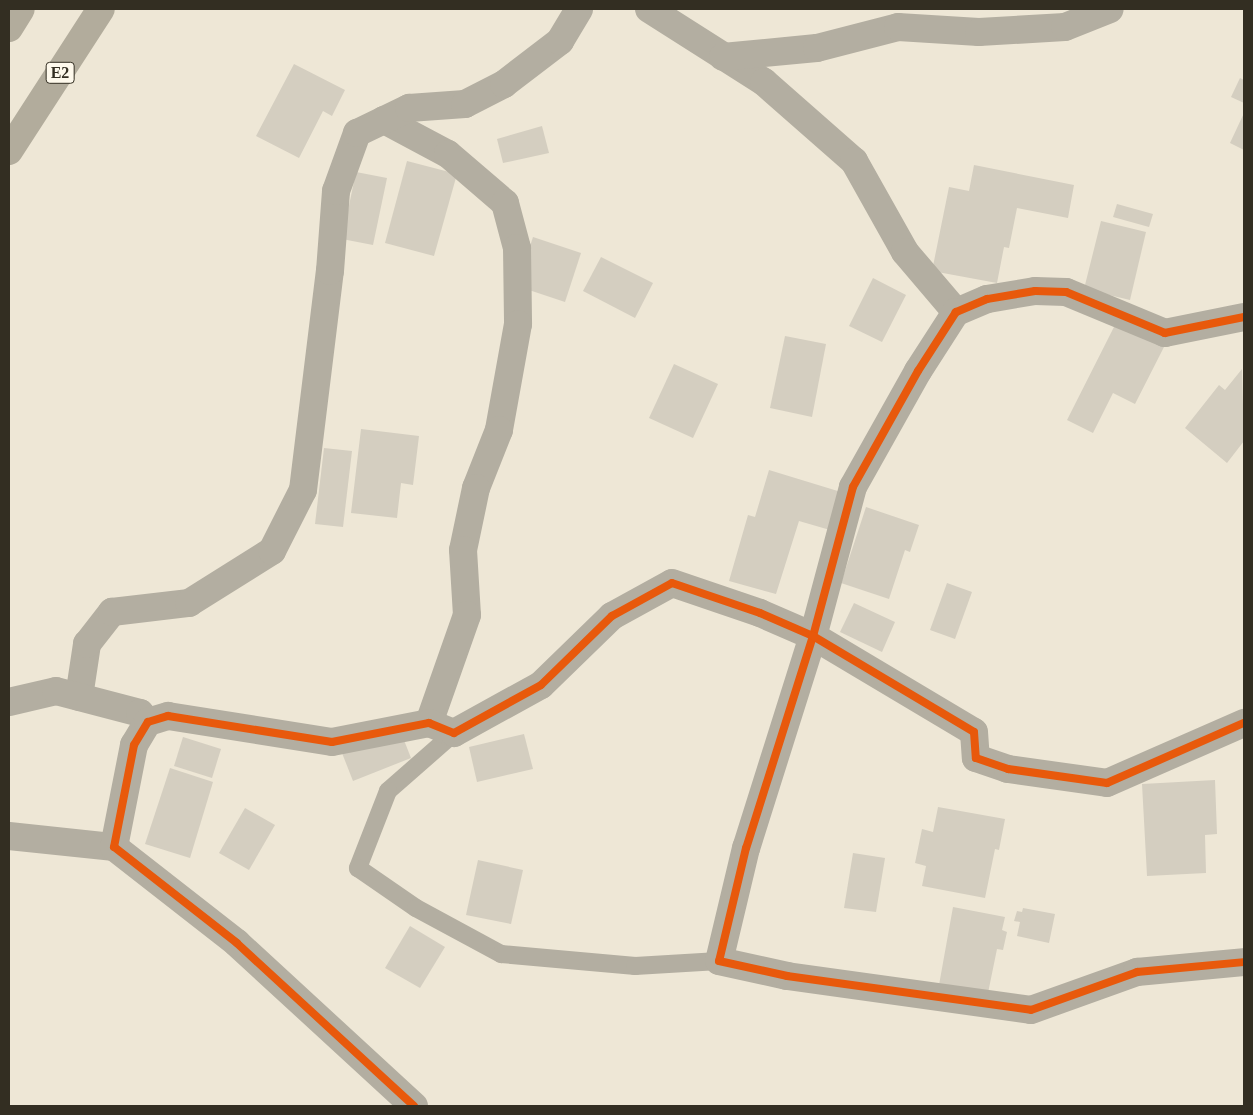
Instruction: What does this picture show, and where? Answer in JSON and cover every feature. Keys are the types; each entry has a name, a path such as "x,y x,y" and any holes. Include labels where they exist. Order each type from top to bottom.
{"highway":[{"path":"9,28 21,9"},
{"name":"E2","path":"14,144 101,9"}],"street":[{"path":"79,697 87,644 112,612 189,603 272,551 303,490 330,271 336,191 357,132 409,108 465,104 504,84 560,41 579,9"},
{"path":"649,9 764,82 854,161 905,252 956,312"},
{"path":"723,57 817,48 898,27 979,32 1065,26 1110,9"},
{"path":"384,120 448,154 505,204 517,248 518,324 499,430 476,488 463,550 467,615 429,722"},
{"path":"1244,317 1165,333 1066,292 1035,291 987,299 956,312 918,371 853,487 814,636 746,848 718,961 788,976 1031,1010 1137,972 1244,962"},
{"path":"114,847 134,745 148,722 168,716 332,742 429,722 454,733 541,685 612,616 672,583 760,613 814,636 974,732 976,758 1008,769 1107,784 1244,723"},
{"path":"9,702 56,691 140,713 148,722"},
{"path":"9,836 114,847 237,943 414,1106"}],"lane":[{"path":"454,733 388,791 358,868 416,908 501,954 636,966 718,961"}],"building":[{"path":"294,64 345,90 332,116 323,111 299,158 256,136"},
{"path":"1240,78 1244,80 1244,103 1231,97"},
{"path":"1244,113 1244,150 1230,143"},
{"path":"542,126 549,153 503,163 497,139"},
{"path":"407,161 457,174 434,256 385,243"},
{"path":"974,165 1074,185 1068,218 1017,208 1009,248 1004,247 997,283 932,271 949,187 969,191"},
{"path":"356,172 387,178 373,245 342,239"},
{"path":"1117,204 1153,214 1149,227 1113,217"},
{"path":"1101,221 1146,232 1130,300 1084,289"},
{"path":"533,237 581,253 565,302 517,286"},
{"path":"601,257 653,283 635,318 583,291"},
{"path":"873,278 906,295 882,342 849,326"},
{"path":"1116,323 1164,347 1135,404 1113,393 1093,433 1067,420"},
{"path":"785,336 826,344 812,417 770,408"},
{"path":"674,364 718,384 693,438 649,418"},
{"path":"1242,369 1244,441 1227,463 1185,428 1219,385 1225,390"},
{"path":"361,429 419,436 413,485 401,483 397,518 351,513"},
{"path":"324,448 352,451 343,527 315,524"},
{"path":"769,470 841,492 830,530 799,521 776,594 729,581 748,515 755,517"},
{"path":"866,507 919,525 910,552 905,550 889,599 841,583"},
{"path":"947,583 972,592 955,639 930,630"},
{"path":"854,603 895,622 882,652 840,632"},
{"path":"400,730 411,758 353,781 342,753"},
{"path":"524,734 533,769 477,782 469,747"},
{"path":"183,737 221,749 212,778 174,766"},
{"path":"170,768 213,782 190,858 145,844"},
{"path":"1215,780 1217,834 1205,835 1206,873 1147,876 1142,784"},
{"path":"938,807 1005,819 999,850 995,849 985,898 922,886 926,866 915,863 922,829 933,832"},
{"path":"245,808 275,825 249,870 219,853"},
{"path":"853,853 885,858 876,912 844,908"},
{"path":"478,860 523,870 511,924 466,915"},
{"path":"953,907 1005,917 1002,930 1007,932 1003,950 997,949 988,993 939,985"},
{"path":"1023,908 1055,914 1049,943 1017,936 1020,922 1014,921 1017,911 1022,912"},
{"path":"410,926 445,947 420,988 385,968"}],"cycle path":[{"path":"1244,317 1165,333 1066,292 1035,291 987,299 956,312 918,371 853,487 813,636 746,848 719,961 787,976 1031,1010 1137,972 1244,962"},
{"path":"414,1106 237,943 114,847 134,745 148,722 168,716 332,742 429,723 454,733 541,685 612,616 672,583 760,613 813,636 974,732 976,758 1008,769 1107,783 1244,723"}]}
